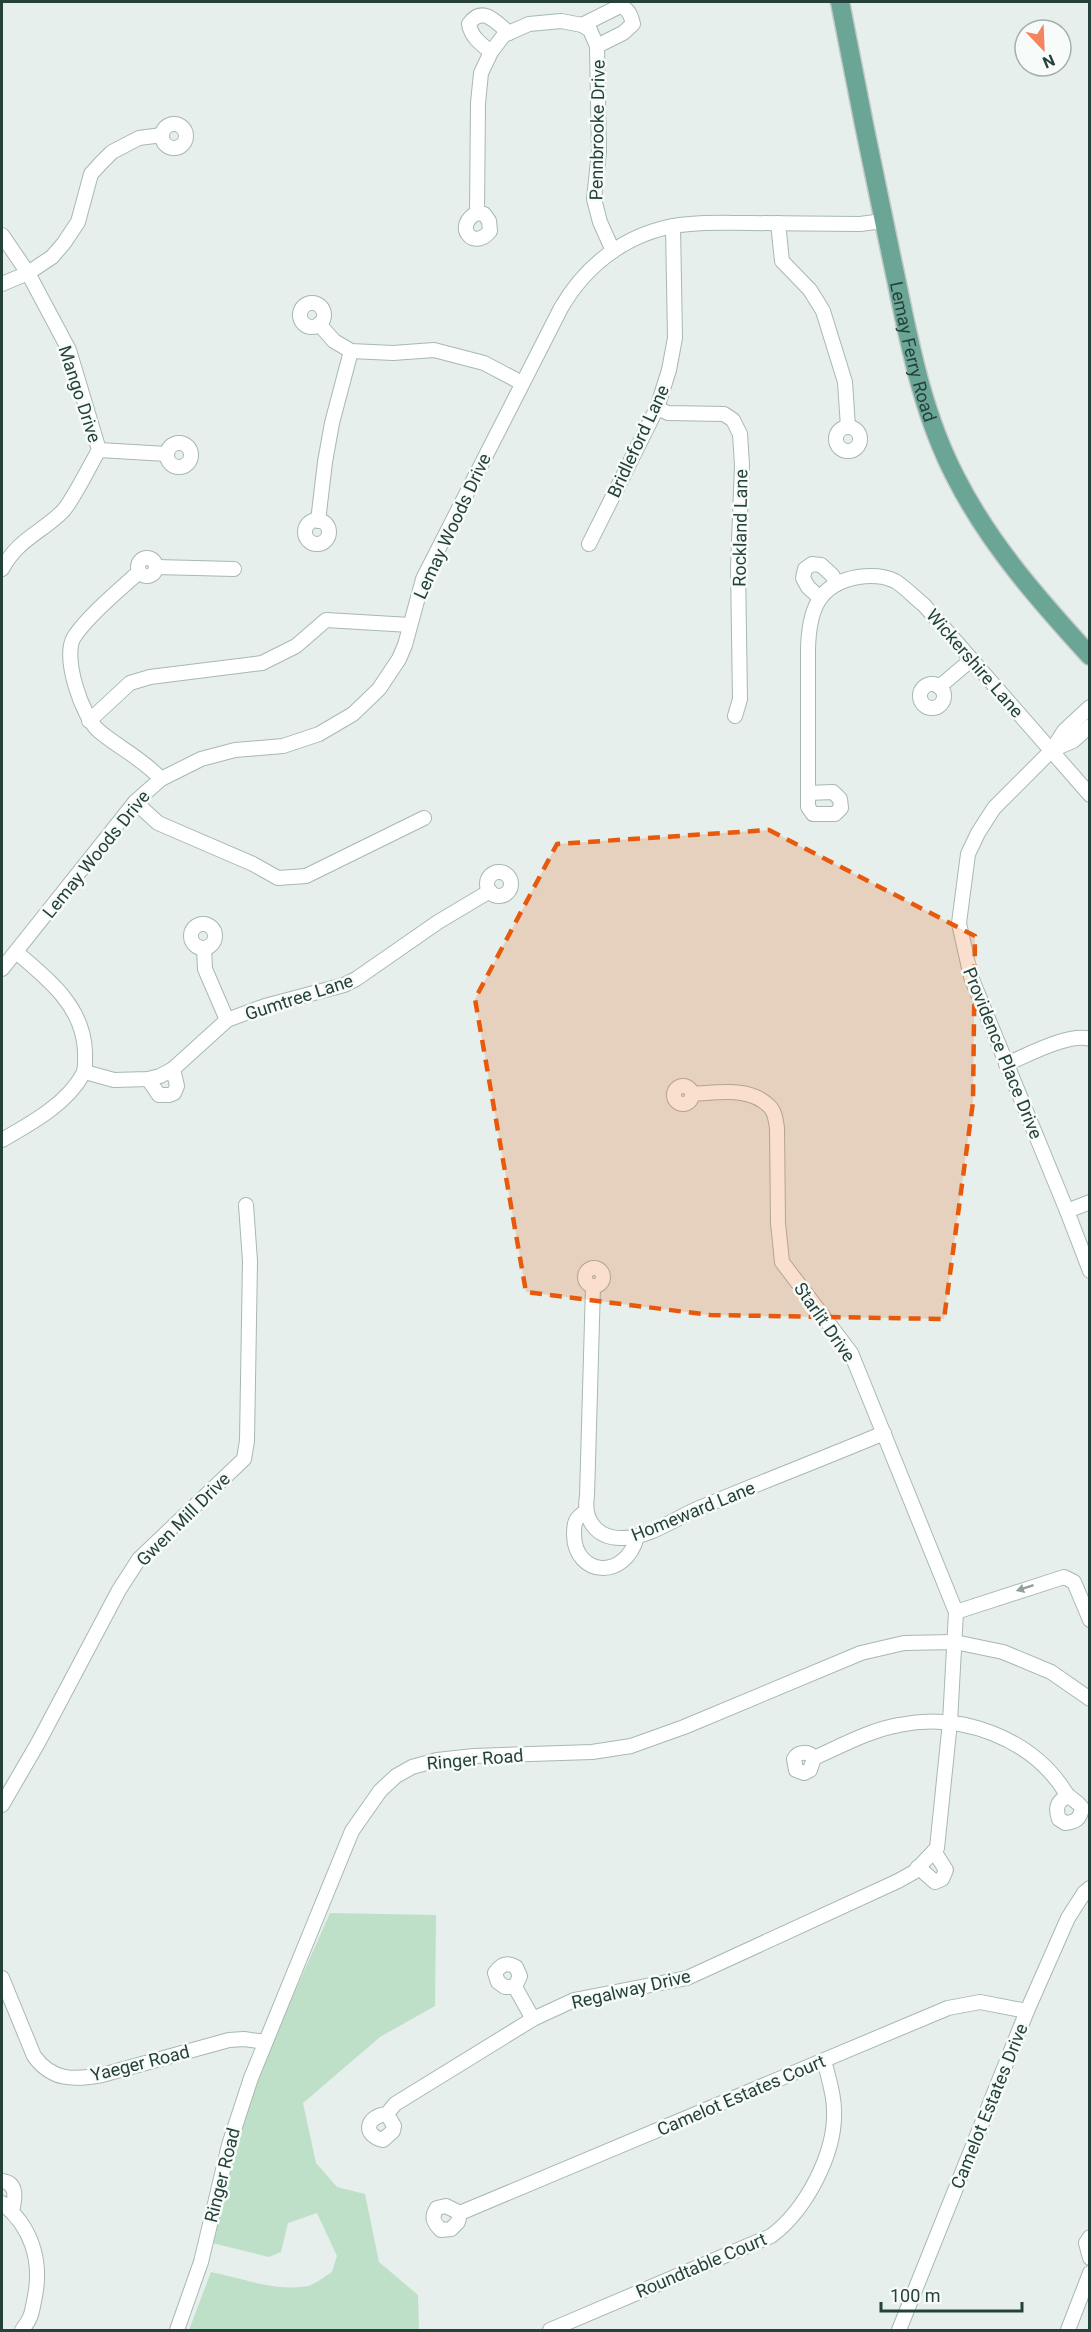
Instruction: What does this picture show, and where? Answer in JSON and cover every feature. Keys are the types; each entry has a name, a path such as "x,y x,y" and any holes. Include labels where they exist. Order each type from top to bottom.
{"main road":[{"name":"Lemay Ferry Road","path":"840,2 917,375 943,452 969,502 1002,552 1089,656"}],"street":[{"path":"477,213 478,103 481,73 491,52 504,35 529,24 561,21 582,25 620,6 625,8 631,15 633,24 623,33 597,46"},
{"path":"491,52 474,38 470,31 469,24 473,17 481,14 487,15 509,33"},
{"name":"Pennbrooke Drive","path":"582,25 590,30 597,46 598,152 594,199 600,222 613,251"},
{"path":"2,284 28,273 51,257 70,236 78,222 91,174 112,152 139,138 162,135"},
{"name":"Lemay Woods Drive","path":"2,969 135,802 161,779 186,764 218,753 283,746 302,741 336,725 366,703 379,689 399,659 423,579 569,295 591,270 613,251 639,236 673,226 712,223 860,224 884,221"},
{"path":"778,224 782,261 810,290 823,311 845,382 848,428"},
{"name":"Bridleford Lane","path":"589,544 657,408 669,370 675,338 673,226"},
{"name":"Mango Drive","path":"2,235 28,273 69,350 99,450 64,510 28,537 6,560 2,569"},
{"path":"319,324 334,341 351,351 393,354 434,350 484,363 522,383"},
{"path":"318,521 332,423 351,351"},
{"name":"Rockland Lane","path":"657,408 668,412 724,414 736,424 740,434 738,568 740,699 735,716"},
{"path":"99,450 167,454"},
{"path":"161,779 152,769 99,731 89,721 75,686 71,650 73,639 109,599 139,572 138,563 145,557 154,560 156,567 234,569"},
{"path":"820,598 808,587 803,578 805,569 812,564 821,565 832,575 837,584"},
{"name":"Wickershire Lane","path":"808,792 808,623 817,601 837,584 874,575 895,581 924,605 1089,795"},
{"path":"89,721 130,683 139,679 262,663 296,646 326,620 410,625"},
{"path":"939,687 971,660"},
{"name":"Providence Place Drive","path":"1089,707 1064,731 1052,750 994,808 978,833 968,854 959,923 971,977 1067,1211 1089,1271"},
{"name":"Providence Place Drive","path":"1052,750 1073,741 1089,726"},
{"path":"135,802 158,823 253,864 278,878 306,876 424,818"},
{"name":"Gumtree Lane","path":"85,1072 114,1080 148,1079 173,1069 227,1020 265,1006 344,985 438,922 490,891"},
{"path":"204,948 205,969 227,1020"},
{"path":"2,1140 54,1105 71,1090 85,1072 83,1031 72,1006 49,980 16,952"},
{"path":"1006,1064 1070,1039 1083,1037 1089,1039"},
{"path":"148,1079 159,1095 174,1093 177,1086 173,1069"},
{"name":"Starlit Drive","path":"692,1094 743,1092 756,1096 770,1106 777,1128 778,1223 782,1262 850,1353 956,1612 956,1642"},
{"path":"1067,1211 1089,1202"},
{"name":"Gwen Mill Drive","path":"2,1805 38,1743 119,1590 139,1559 244,1459 247,1441 250,1283 246,1205"},
{"path":"593,1286 586,1511 576,1521 574,1542 585,1562 608,1568 618,1565 633,1549 637,1537"},
{"name":"Homeward Lane","path":"586,1511 593,1527 600,1532 619,1539 637,1537 697,1509 884,1433"},
{"path":"956,1612 1070,1575 1089,1620"},
{"path":"918,1868 935,1882 942,1879 946,1870 934,1851 937,1848 956,1642"},
{"name":"Ringer Road","path":"177,2331 201,2262 235,2123 265,2042 352,1831 380,1791 404,1771 436,1760 474,1756 592,1752 631,1746 684,1727 875,1649 904,1643 956,1642 1003,1652 1035,1664 1064,1680 1089,1699"},
{"path":"814,1758 898,1725 950,1722 988,1731 1012,1742 1043,1764 1061,1783 1068,1796"},
{"name":"Regalway Drive","path":"387,2114 395,2104 533,2019 574,2000 687,1977 898,1881 918,1868 934,1851"},
{"name":"Camelot Estates Drive","path":"899,2331 1027,2011 1068,1918 1089,1888"},
{"name":"Yaeger Road","path":"2,1978 34,2056 41,2065 60,2077 82,2078 102,2074 229,2040 244,2039 265,2042"},
{"path":"515,1987 533,2019"},
{"name":"Camelot Estates Court","path":"460,2212 948,2008 980,2001 1027,2011"},
{"name":"Roundtable Court","path":"550,2331 771,2236 788,2222 809,2193 831,2139 834,2113 833,2094 824,2060"},
{"path":"2,2181 8,2182 14,2188 15,2199 7,2207 31,2237 37,2261 38,2279 26,2325"},
{"path":"1089,2237 1086,2243 1089,2258"},
{"path":"1068,2331 1089,2273"}],"highlighted area":[{"path":"769,830 975,936 973,1102 944,1319 710,1315 526,1292 475,999 557,844"}],"green space":[{"path":"330,1913 436,1915 435,2006 380,2037 303,2103 316,2163 337,2187 365,2194 379,2262 418,2295 419,2330 189,2330 211,2272 259,2284 295,2287 311,2285 332,2272 337,2256 317,2213 288,2223 281,2252 269,2257 212,2243 245,2119 268,2052"}]}
